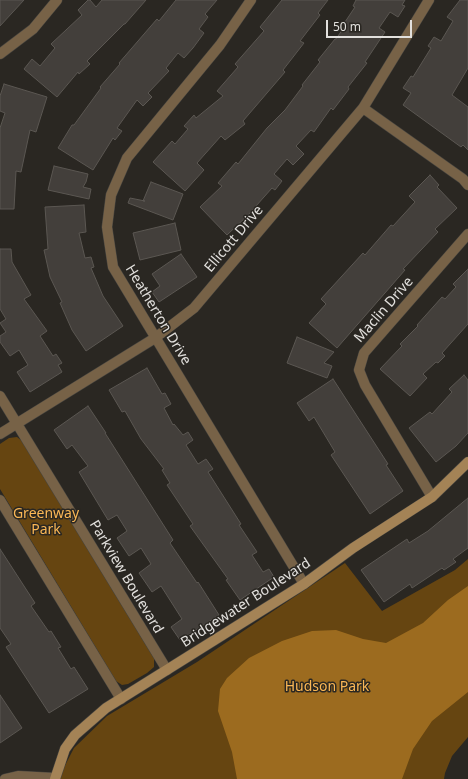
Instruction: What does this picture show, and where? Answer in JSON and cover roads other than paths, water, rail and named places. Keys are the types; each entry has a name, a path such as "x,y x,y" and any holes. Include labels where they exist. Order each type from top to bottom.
{"street":[{"path":"0,54 33,29 57,0"},
{"name":"Heatherton Drive","path":"251,0 220,45 127,158 111,195 107,227 114,267 155,338 304,584"},
{"name":"Ellicott Drive","path":"0,434 155,338 194,308 363,108 429,0"},
{"path":"363,108 468,185"},
{"name":"Maclin Drive","path":"432,497 365,385 359,370 364,353 468,234"},
{"name":"Parkview Boulevard","path":"0,396 167,670"},
{"name":"Bridgewater Boulevard","path":"55,779 65,749 75,735 106,708 304,584 353,548 432,497 468,462"},
{"path":"0,500 121,699"},
{"path":"6,779 18,776 55,779"}],"park label":[{"name":"Greenway Park","path":"46,522"},
{"name":"Hudson Park","path":"327,687"}]}
